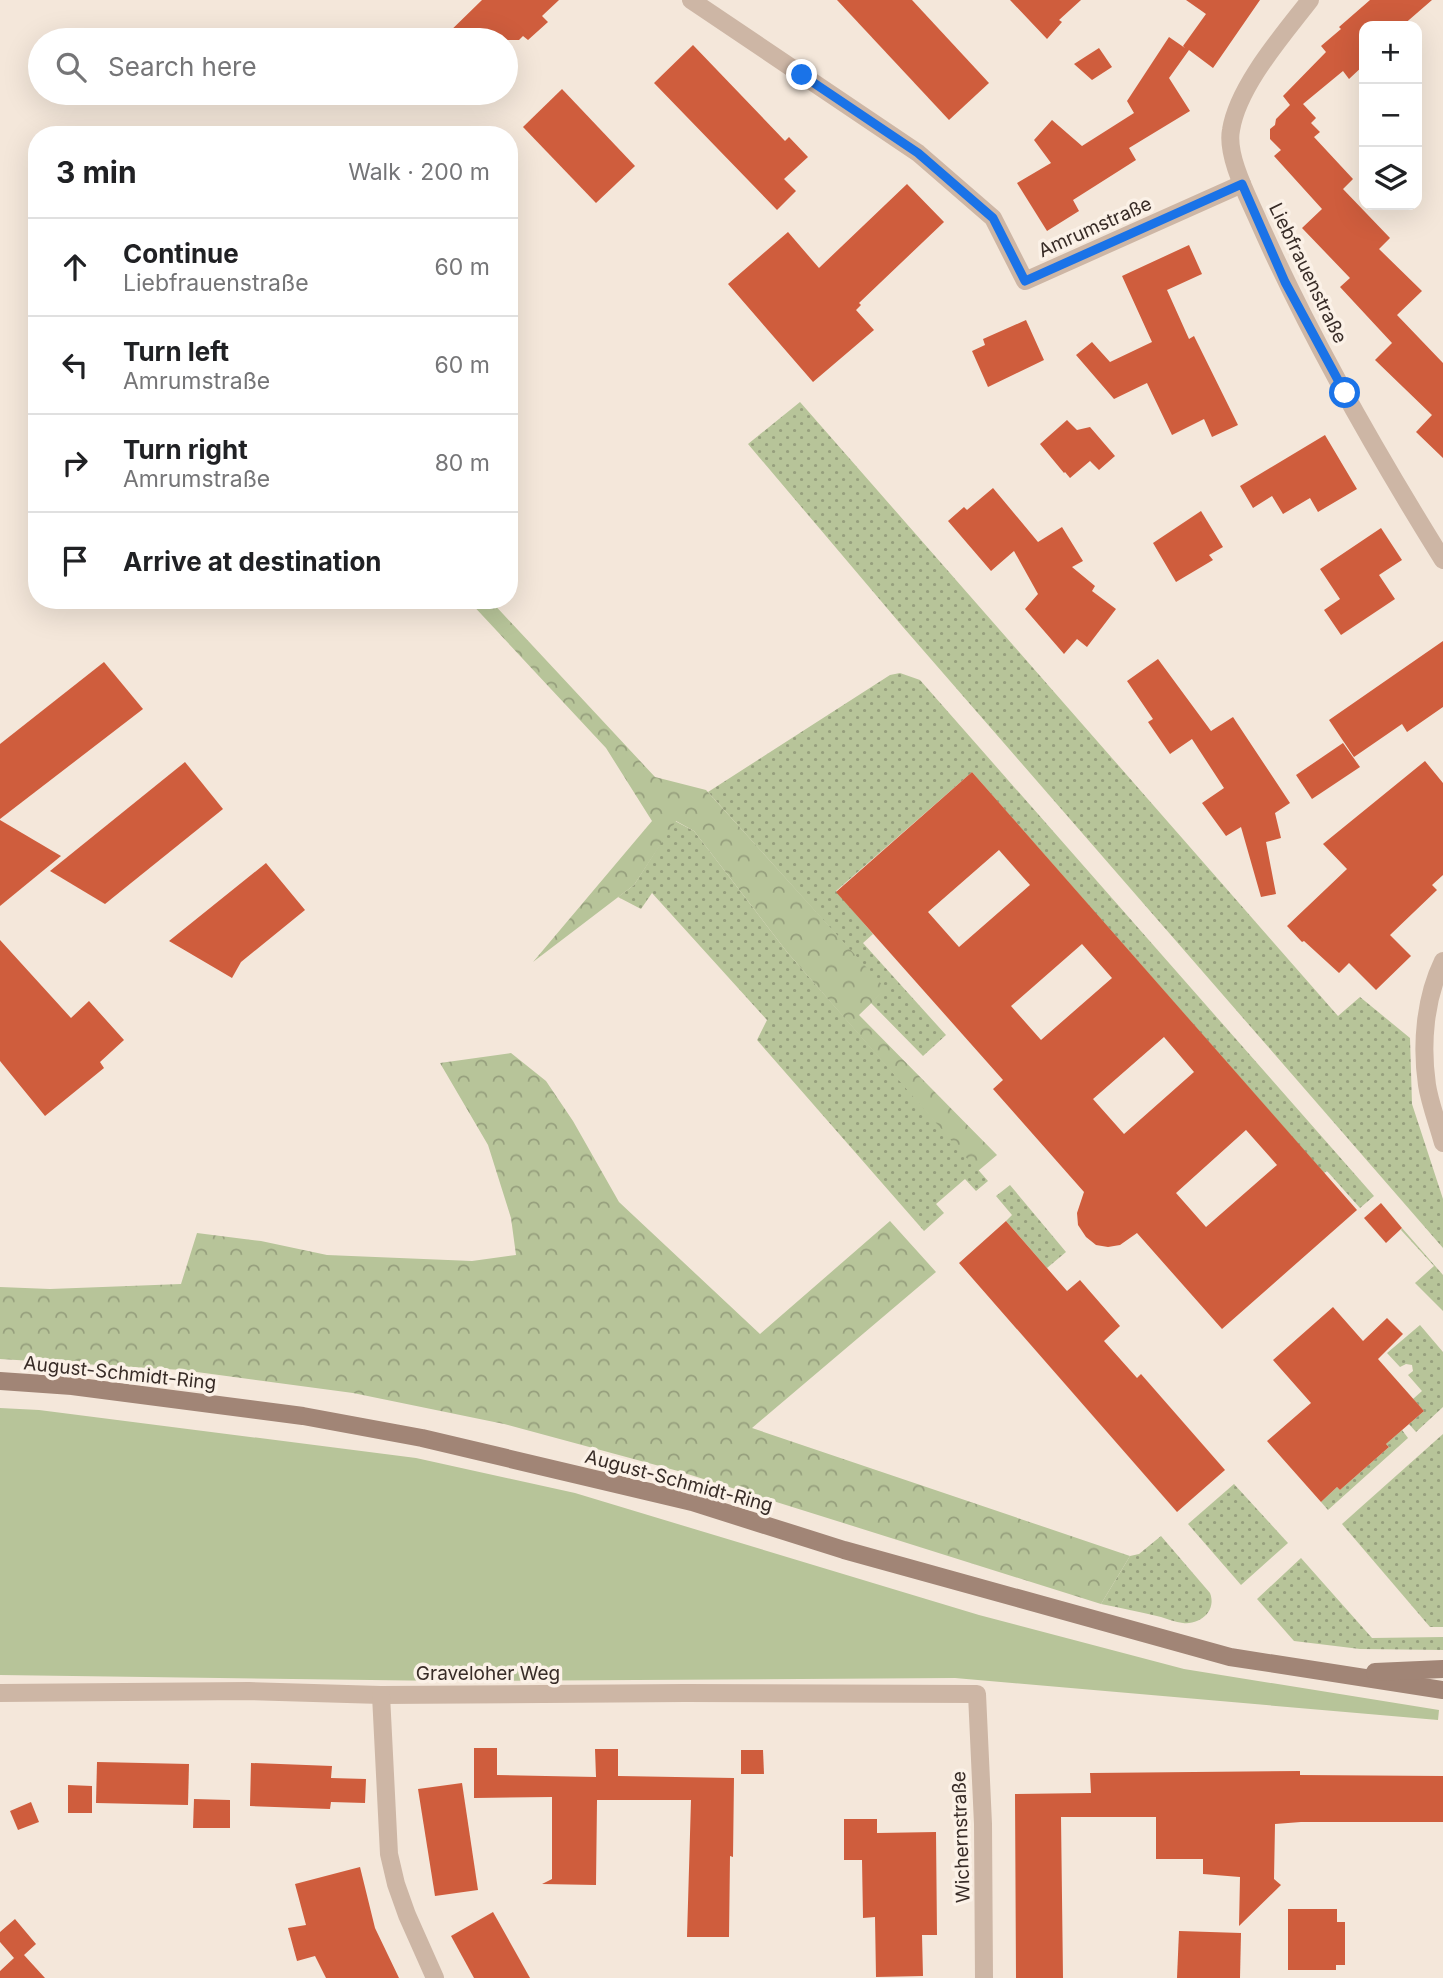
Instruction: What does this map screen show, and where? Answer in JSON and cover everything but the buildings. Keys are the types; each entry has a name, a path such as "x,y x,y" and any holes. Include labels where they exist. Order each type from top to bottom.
{"main road":[{"name":"August-Schmidt-Ring","path":"0,1381 72,1387 303,1416 422,1438 692,1502 844,1550 1230,1657 1443,1690"},
{"name":"August-Schmidt-Ring","path":"1337,1674 1443,1669"}],"street":[{"name":"Amrumstraße","path":"691,0 918,153 993,218 1025,281 1242,184"},
{"name":"Liebfrauenstraße","path":"1310,0 1266,57 1234,114 1230,134 1242,184 1285,282 1411,510 1443,560"},
{"path":"1443,961 1427,1013 1425,1047 1427,1086 1443,1143"},
{"name":"Graveloher Weg","path":"0,1693 249,1691 381,1695 977,1695"},
{"path":"381,1695 389,1854 407,1915 435,1978"},
{"name":"Wichernstraße","path":"977,1695 983,1824 984,1978"}],"green space":[{"path":"800,402 1338,1016 1360,997 1410,1038 1412,1104 1443,1199 1443,1248 903,627 748,444"},
{"path":"476,609 498,609 655,777 706,790 886,989 859,1015 997,1155 978,1171 787,952 694,831 676,821 634,885 533,962 652,821 606,748"},
{"path":"900,673 920,680 1374,1196 1360,1208 1327,1171 1324,1173 972,772 836,891 873,934 863,943 946,1035 923,1056 871,1003 885,989 708,792 890,675"},
{"path":"675,821 694,831 787,952 988,1181 976,1191 965,1179 936,1204 944,1213 924,1231 757,1040 767,1020 652,893 641,909 618,897 634,885"},
{"path":"511,1053 546,1081 573,1121 619,1202 760,1334 890,1221 936,1272 752,1428 1130,1556 1101,1604 678,1471 504,1424 353,1393 182,1370 0,1359 0,1287 50,1289 181,1284 197,1233 261,1241 327,1255 472,1261 516,1255 511,1218 488,1145 440,1063"},
{"path":"1010,1185 1066,1252 1047,1268 1006,1221 1012,1215 996,1196"},
{"path":"1402,1228 1443,1275 1443,1311 1415,1283 1434,1266"},
{"path":"1420,1325 1443,1352 1443,1407 1416,1432 1409,1424 1424,1411 1413,1399 1422,1391 1408,1375 1413,1371 1412,1365 1400,1367 1387,1353"},
{"path":"0,1408 39,1410 416,1458 575,1493 979,1615 1184,1669 1439,1710 1438,1720 955,1678 448,1681 0,1675"},
{"path":"1402,1430 1408,1438 1328,1510 1321,1502 1337,1487 1340,1490 1389,1447 1386,1444"},
{"path":"1443,1434 1443,1627 1430,1627 1342,1524"},
{"path":"1234,1484 1288,1543 1241,1585 1188,1524"},
{"path":"1161,1536 1210,1593 1212,1600 1209,1611 1195,1622 1180,1623 1101,1604 1130,1556 1139,1554"},
{"path":"1301,1558 1372,1638 1443,1637 1443,1650 1360,1649 1294,1641 1257,1599"}],"route":[{"path":"802,75 918,153 993,218 1025,281 1242,184 1285,282 1345,393"}]}
